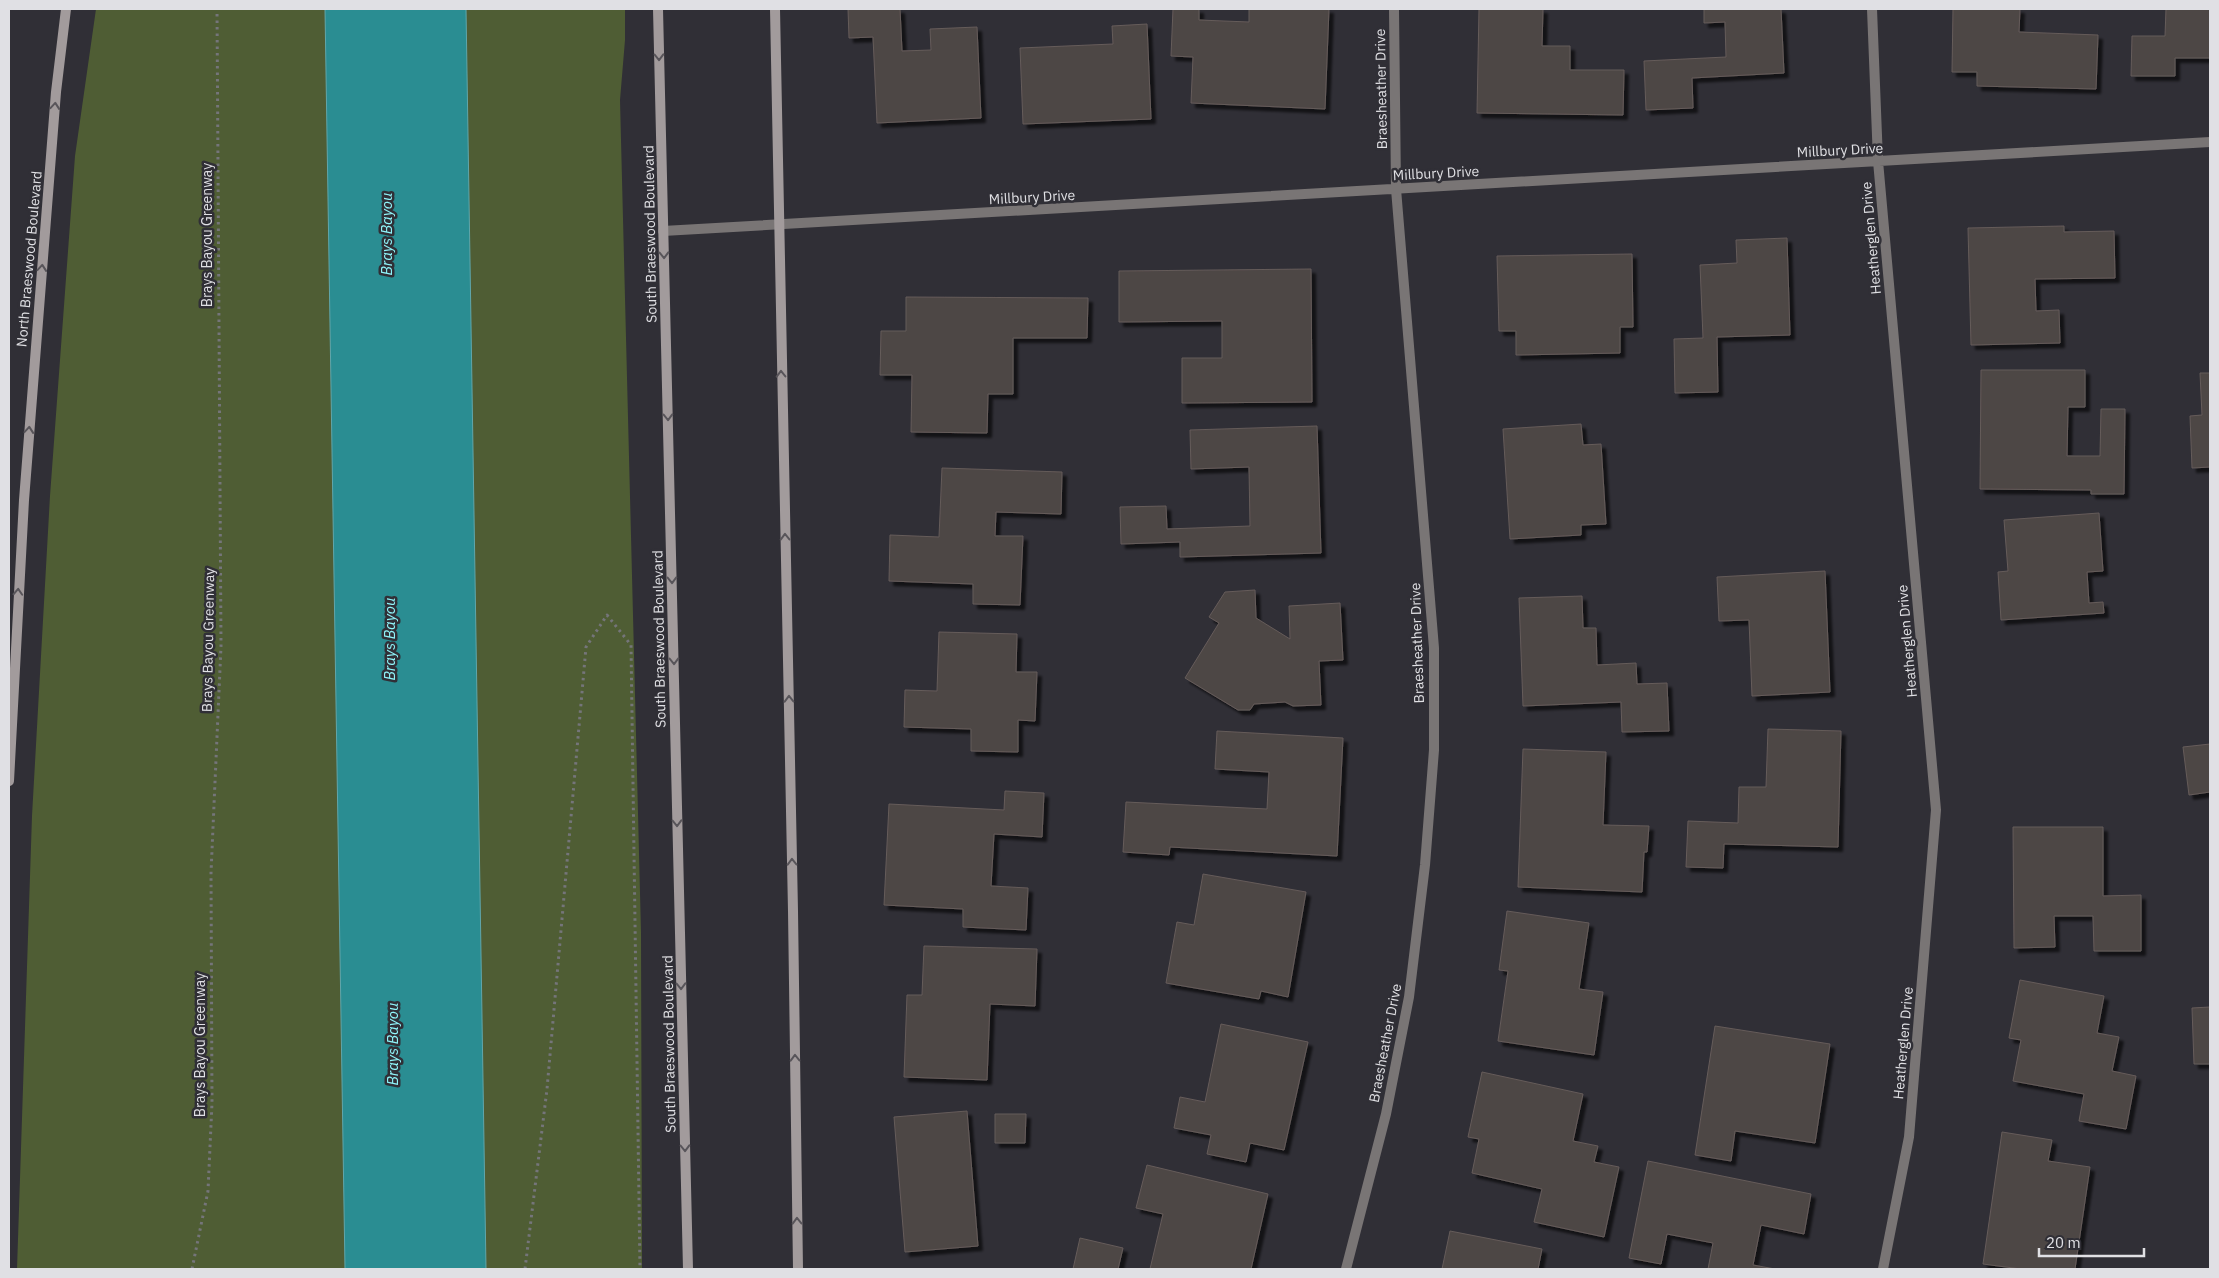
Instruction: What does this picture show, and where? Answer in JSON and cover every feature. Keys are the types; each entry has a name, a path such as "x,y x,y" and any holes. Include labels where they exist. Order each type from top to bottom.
{"main road":[{"name":"North Braeswood Boulevard","path":"9,781 11,667 24,490 56,92 66,9"},
{"name":"South Braeswood Boulevard","path":"658,9 688,1269"},
{"path":"775,9 793,910 798,1269"}],"street":[{"name":"Braesheather Drive","path":"1346,1269 1386,1114 1409,997 1425,865 1434,750 1434,648 1396,190 1394,9"},
{"name":"Heatherglen Drive","path":"1872,9 1878,162 1936,810 1909,1137 1883,1269"},
{"name":"Millbury Drive","path":"663,231 778,226 2210,142"}],"path":[{"name":"Brays Bayou Greenway","path":"192,1269 208,1191 212,1103 211,873 221,646 217,9"},
{"path":"525,1269 548,1089 586,647 607,614 631,645 640,1269"}],"green space":[{"path":"96,9 625,9 625,40 620,100 641,932 642,1269 17,1269 32,816 50,496 75,156"}],"water":[{"name":"Brays Bayou","path":"325,9 466,9 486,1269 345,1269"}],"building":[{"path":"848,9 900,9 902,51 931,50 930,29 977,27 981,118 877,123 873,37 849,38"},
{"path":"1173,9 1199,9 1199,20 1249,22 1249,9 1329,9 1325,109 1191,103 1193,57 1171,56"},
{"path":"1479,9 1543,9 1542,46 1570,46 1570,70 1624,70 1623,115 1477,113"},
{"path":"1704,9 1781,9 1784,73 1692,78 1693,108 1646,110 1644,61 1726,57 1725,22 1704,23"},
{"path":"1953,9 2020,9 2019,32 2098,35 2096,89 1977,86 1977,72 1952,72"},
{"path":"2166,9 2210,9 2210,58 2175,58 2175,76 2131,76 2132,36 2165,36"},
{"path":"1147,24 1151,119 1023,124 1020,48 1113,44 1112,26"},
{"path":"2064,226 2064,232 2114,231 2115,278 2035,279 2036,311 2059,310 2060,343 1971,345 1968,228"},
{"path":"1787,238 1790,335 1717,337 1718,392 1675,393 1674,339 1703,338 1700,265 1737,263 1736,240"},
{"path":"1632,254 1633,327 1620,327 1620,353 1516,355 1516,331 1499,331 1497,256"},
{"path":"1311,269 1312,402 1182,403 1182,358 1222,358 1222,321 1119,322 1119,271"},
{"path":"906,297 1088,298 1087,338 1013,338 1013,394 988,394 987,433 911,432 912,375 880,375 881,331 906,331"},
{"path":"1981,370 2085,370 2085,407 2068,407 2067,456 2100,456 2101,409 2125,409 2124,494 2091,494 2091,490 1980,489"},
{"path":"2200,373 2210,373 2210,467 2192,468 2190,416 2202,415"},
{"path":"1581,424 1583,445 1601,444 1606,524 1581,525 1581,535 1510,539 1503,429"},
{"path":"1317,426 1321,553 1180,557 1180,542 1121,544 1120,507 1166,506 1167,529 1250,526 1249,467 1191,469 1190,430"},
{"path":"942,468 1062,472 1061,514 996,512 995,536 1023,536 1020,605 973,604 973,584 889,581 890,535 939,537"},
{"path":"2099,513 2103,571 2087,572 2089,603 2103,602 2104,613 2001,620 1998,572 2008,571 2004,520"},
{"path":"1825,571 1830,692 1752,696 1749,620 1719,621 1717,577"},
{"path":"1255,590 1256,618 1290,639 1289,606 1340,603 1343,660 1319,661 1321,705 1293,706 1285,702 1254,704 1250,710 1238,710 1185,678 1219,623 1209,617 1225,592"},
{"path":"1582,596 1583,628 1596,628 1597,665 1636,663 1637,684 1667,683 1669,731 1622,732 1621,702 1523,706 1519,598"},
{"path":"939,632 1017,634 1016,672 1037,672 1035,721 1018,720 1018,752 971,751 971,729 904,727 905,690 937,691"},
{"path":"1768,729 1841,731 1838,847 1724,844 1723,868 1686,867 1688,821 1738,823 1739,787 1766,787"},
{"path":"1217,731 1343,738 1337,856 1170,847 1169,855 1123,852 1126,802 1267,809 1269,772 1215,769"},
{"path":"2210,744 2210,792 2189,795 2183,747"},
{"path":"1523,749 1606,752 1603,825 1649,826 1647,852 1644,852 1642,892 1518,887"},
{"path":"1005,791 1044,793 1042,837 994,834 991,886 1028,888 1026,930 963,927 963,909 884,905 889,804 1004,810"},
{"path":"2013,827 2103,827 2103,896 2141,895 2141,951 2094,951 2093,916 2054,916 2055,947 2014,948"},
{"path":"1203,874 1306,892 1288,997 1261,991 1259,999 1166,983 1177,922 1194,925"},
{"path":"1507,911 1589,923 1579,989 1603,992 1594,1055 1498,1041 1508,971 1499,970"},
{"path":"924,946 1037,949 1035,1006 990,1004 987,1080 904,1077 907,995 922,995"},
{"path":"2020,980 2104,996 2097,1033 2119,1037 2112,1071 2136,1076 2126,1129 2079,1121 2084,1094 2013,1081 2021,1040 2009,1038"},
{"path":"2210,1007 2210,1064 2194,1064 2192,1008"},
{"path":"1221,1024 1308,1042 1284,1150 1250,1143 1246,1162 1207,1154 1211,1135 1174,1128 1180,1097 1205,1102"},
{"path":"1715,1026 1830,1044 1815,1143 1735,1131 1731,1161 1695,1155"},
{"path":"1482,1072 1583,1094 1573,1141 1598,1146 1594,1162 1619,1167 1604,1237 1534,1222 1542,1189 1472,1173 1479,1139 1468,1137"},
{"path":"967,1111 978,1246 905,1252 894,1117"},
{"path":"995,1114 1026,1114 1025,1143 995,1143"},
{"path":"2002,1132 2052,1140 2048,1161 2090,1167 2075,1269 2021,1269 1983,1264"},
{"path":"1648,1161 1811,1194 1804,1234 1761,1225 1753,1265 1775,1269 1708,1269 1713,1243 1667,1234 1661,1264 1629,1258"},
{"path":"1147,1165 1268,1194 1251,1269 1150,1269 1163,1214 1136,1208"},
{"path":"1450,1231 1542,1249 1538,1269 1442,1269"},
{"path":"1080,1238 1123,1248 1118,1269 1073,1269"}]}
